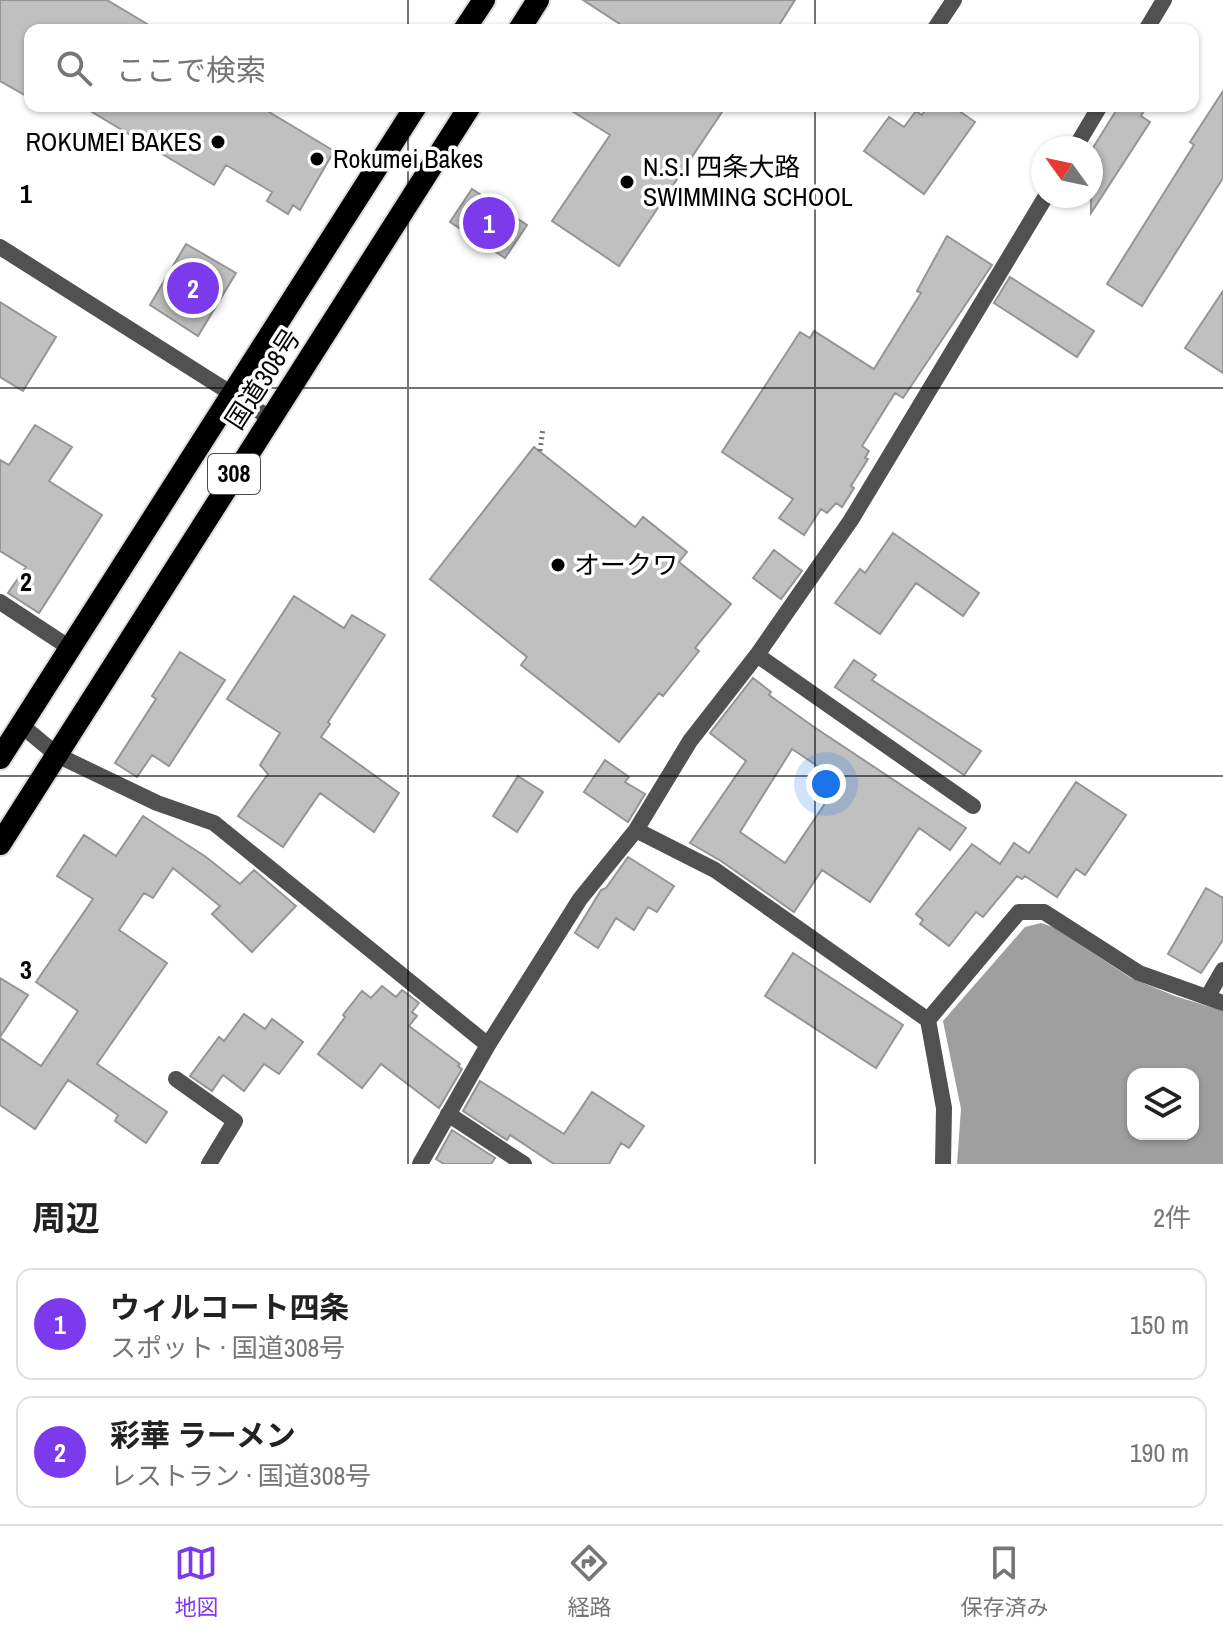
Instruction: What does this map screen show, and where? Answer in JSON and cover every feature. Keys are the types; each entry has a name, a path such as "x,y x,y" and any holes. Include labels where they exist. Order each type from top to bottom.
{"highway":[{"path":"468,24 484,0"},
{"path":"523,24 538,0"},
{"name":"国道308号","path":"0,758 412,112"},
{"name":"国道308号","path":"0,844 466,112"}],"street":[{"path":"938,24 954,0"},
{"path":"1150,24 1164,0"},
{"path":"1082,136 1096,112"},
{"path":"420,1164 488,1045 580,899 636,830 690,741 757,655 851,520 1039,208"},
{"path":"0,247 270,418"},
{"path":"0,602 70,648"},
{"path":"757,655 973,806"},
{"path":"21,725 57,755 157,803 214,823 488,1045"},
{"path":"636,830 715,870 928,1020 944,1108 943,1164"},
{"path":"928,1020 1019,912 1044,912 1139,973 1216,999 1223,970"},
{"path":"176,1079 235,1121 209,1164"},
{"path":"448,1114 524,1164"}],"path":[{"path":"540,451 543,428"}],"shaded area":[{"path":"1041,923 1053,927 1131,978 1223,1011 1223,1164 957,1164 961,1109 943,1021 1025,927"}],"building":[{"path":"0,0 107,0 147,24 24,24 24,95 0,81"},
{"path":"583,0 795,0 780,24 620,24"},
{"path":"1223,91 1223,178 1142,306 1107,284 1194,145 1190,142"},
{"path":"92,112 269,112 334,151 300,210 293,205 288,214 267,201 272,192 226,165 214,185"},
{"name":"N.S.I 四条大路 SWIMMING SCHOOL","path":"574,112 722,112 619,266 552,221 610,135"},
{"path":"915,112 922,115 924,112 961,112 975,122 924,194 864,151 889,117 904,127"},
{"path":"1115,112 1143,112 1141,116 1150,122 1103,194 1103,136 1100,136"},
{"path":"472,189 527,225 505,258 450,222"},
{"path":"947,236 992,265 903,398 895,393 862,446 869,451 865,458 868,459 842,507 836,503 827,513 821,509 804,535 779,518 793,499 722,452 800,332 810,338 814,331 874,369 921,293 917,291"},
{"path":"186,244 236,273 198,336 150,305"},
{"path":"1010,277 1094,331 1077,357 994,303"},
{"path":"1223,291 1223,373 1185,348"},
{"path":"0,302 56,337 23,391 0,377"},
{"path":"35,425 72,447 49,481 102,515 39,613 8,593 26,567 0,551 0,460 9,465"},
{"name":"オークワ","path":"534,447 635,527 643,517 687,552 679,562 731,604 695,648 699,651 663,696 659,693 619,742 521,665 527,657 430,579"},
{"path":"893,533 979,593 963,616 916,583 880,634 835,603 860,569 865,573"},
{"path":"774,550 802,571 781,599 753,578"},
{"path":"294,596 344,628 352,615 385,635 321,737 399,793 374,832 320,793 283,847 238,816 268,774 260,765 280,733 227,699"},
{"path":"180,652 225,680 169,766 152,755 137,777 115,763 156,699 152,696"},
{"path":"854,660 876,675 872,680 981,751 964,775 835,687"},
{"path":"753,678 771,692 769,695 814,727 966,828 950,850 919,828 870,902 822,870 794,912 690,843 746,761 710,733","holes":["792,749 840,781 785,863 740,832"]},
{"path":"605,760 629,777 625,782 645,794 628,822 584,792"},
{"path":"518,776 543,792 517,832 493,816"},
{"path":"1076,782 1126,815 1085,875 1076,869 1057,897 1025,876 1022,879 1017,876 983,917 976,912 949,946 920,924 923,920 916,914 972,844 1000,864 1014,843 1029,853"},
{"path":"143,816 206,857 240,884 254,870 296,906 252,952 212,914 220,906 173,868 153,898 144,893 119,930 167,963 97,1064 167,1112 146,1143 115,1121 118,1115 68,1080 35,1129 0,1105 0,1038 41,1066 78,1011 36,982 93,899 57,876 84,835 116,856"},
{"path":"628,857 674,886 657,912 648,907 634,930 616,918 598,948 575,933 601,890 606,888"},
{"path":"1206,888 1223,898 1223,940 1201,973 1168,954"},
{"path":"793,953 903,1025 876,1068 765,996"},
{"path":"0,978 28,995 0,1037"},
{"path":"382,986 396,997 402,990 419,1003 412,1012 417,1016 409,1026 460,1064 458,1066 462,1069 439,1108 381,1064 362,1088 318,1054 362,991 371,998"},
{"path":"244,1014 265,1029 272,1019 303,1042 279,1074 264,1064 244,1091 223,1075 212,1091 190,1076 219,1037 224,1041"},
{"path":"480,1081 564,1134 592,1092 644,1126 629,1148 621,1143 609,1164 554,1164 510,1135 507,1140 463,1111"},
{"path":"452,1130 495,1158 491,1164 444,1164 436,1159"}],"place":[{"name":"ROKUMEI BAKES","path":"218,142"},
{"name":"Rokumei Bakes","path":"317,159"},
{"name":"N.S.I 四条大路 SWIMMING SCHOOL","path":"627,182"},
{"name":"ウィルコート四条","path":"489,223"},
{"name":"彩華 ラーメン","path":"193,288"},
{"name":"オークワ","path":"558,565"}]}
